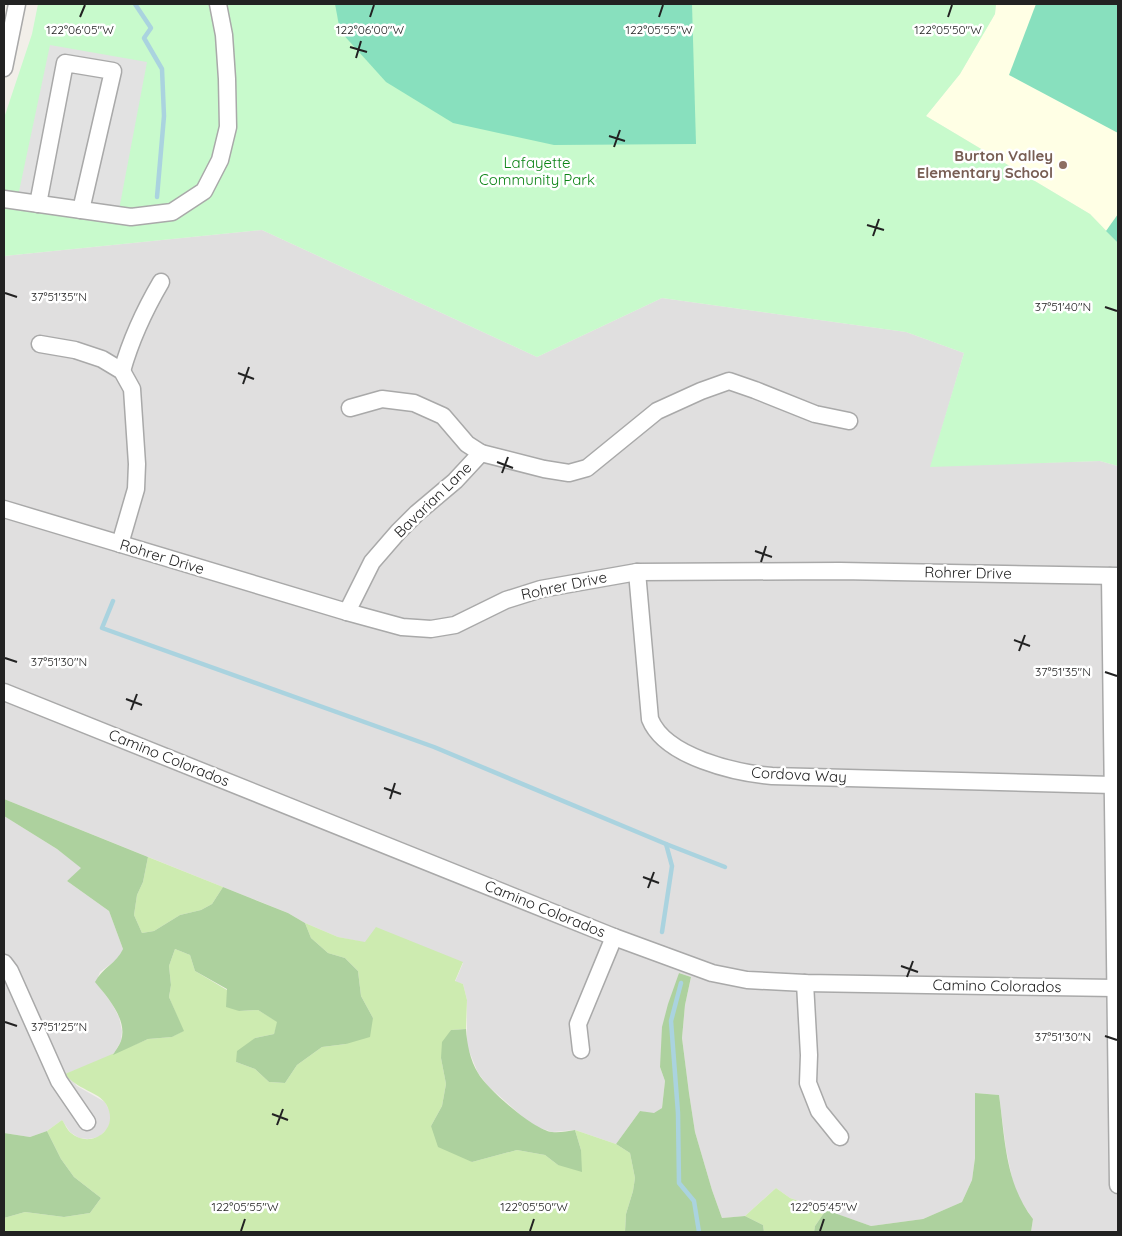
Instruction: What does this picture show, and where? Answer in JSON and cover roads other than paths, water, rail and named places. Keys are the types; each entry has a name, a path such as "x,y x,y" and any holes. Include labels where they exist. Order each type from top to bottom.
{"street":[{"path":"4,68 17,4"},
{"path":"4,199 131,217 172,212 204,190 220,160 228,127 224,35 218,4"},
{"path":"38,204 65,64 113,71 81,210"},
{"path":"122,371 136,330 160,282"},
{"path":"40,344 75,350 102,359 122,371 132,389 137,464 136,489 120,544"},
{"name":"Bavarian Lane","path":"347,612 372,562 417,513 455,481 481,453 544,469 569,473 587,468 657,411 701,391 729,381 815,414 850,421"},
{"path":"350,408 382,399 414,403 443,416 467,444 481,453"},
{"name":"Rohrer Drive","path":"4,509 347,612 402,627 431,629 455,625 506,600 541,588 637,572 840,571 1114,576"},
{"name":"Cordova Way","path":"637,572 650,719 653,727 662,737 679,749 704,761 752,774 772,776 1113,785"},
{"path":"1114,576 1113,785 1118,1184"},
{"name":"Camino Colorados","path":"4,692 614,937 712,973 747,980 805,983 1115,988"},
{"path":"581,1050 578,1024 614,937"},
{"path":"4,963 10,971 59,1081 87,1122"},
{"path":"805,983 809,1056 808,1083 819,1111 840,1137"}],"waterway":[{"path":"135,4 151,28 144,38 162,69 164,116 157,197"},
{"path":"113,601 102,628 434,747 666,844 672,866 662,932"},
{"path":"666,844 725,867"},
{"path":"681,983 671,1021 678,1113 679,1183 694,1201 699,1232"}],"place":[{"name":"Burton Valley Elementary School","path":"1063,165"}],"park label":[{"name":"Lafayette Community Park","path":"537,172"}]}
